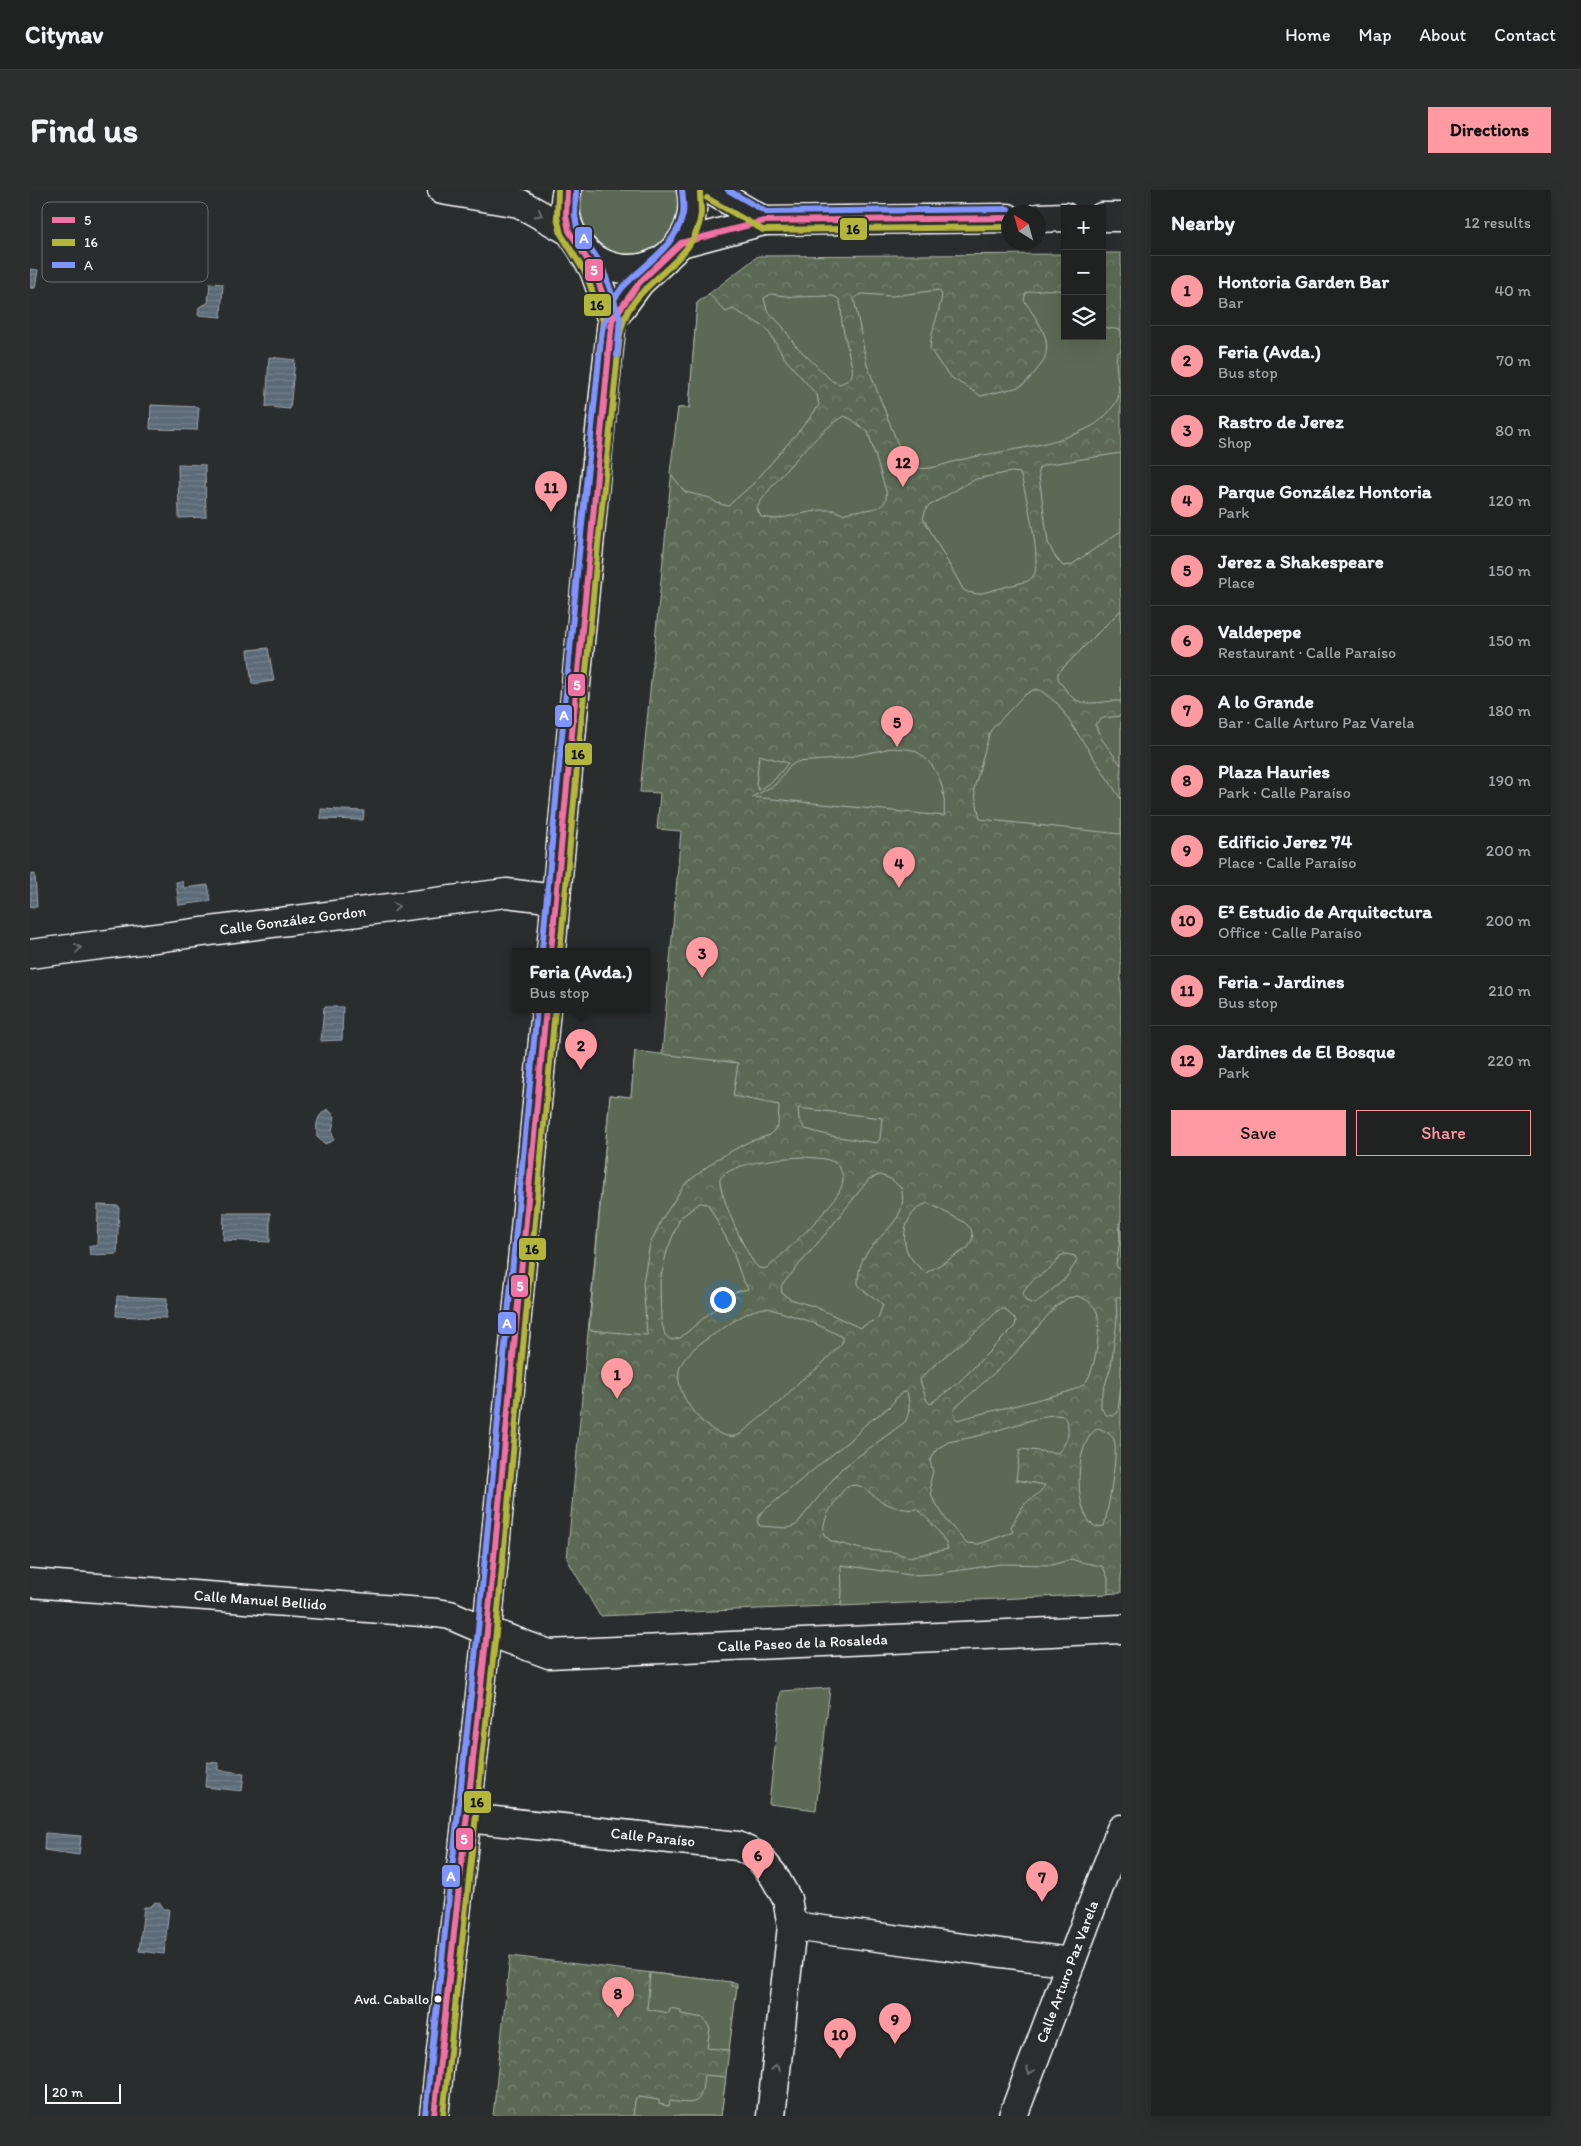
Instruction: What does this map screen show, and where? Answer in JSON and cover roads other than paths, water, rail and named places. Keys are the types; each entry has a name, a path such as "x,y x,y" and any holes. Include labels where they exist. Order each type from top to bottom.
{"street":[{"path":"442,190 520,203 575,239 604,264 625,269 646,267 673,251 764,221 1001,218"},
{"path":"551,948 612,320 594,270 575,239 566,216 568,190"},
{"path":"612,320 640,282 673,251 691,224 694,204 691,190"},
{"path":"711,190 764,221"},
{"path":"1106,217 1121,217"},
{"path":"1046,218 1061,218"},
{"name":"Calle González Gordon","path":"30,954 506,893 556,899"},
{"path":"434,2116 487,1631 546,1013"},
{"name":"Calle Manuel Bellido","path":"30,1583 450,1615 487,1631"},
{"name":"Calle Paseo de la Rosaleda","path":"487,1631 549,1654 1121,1629"},
{"name":"Calle Paraíso","path":"466,1818 738,1846 758,1856 774,1876 786,1900 792,1926 771,2116"},
{"name":"Calle Arturo Paz Varela","path":"1013,2116 1121,1829"},
{"path":"792,1926 1071,1962"}],"water":[{"path":"30,269 38,270 35,288 30,288"},
{"path":"210,283 223,284 221,317 198,315 199,307 208,303"},
{"path":"269,357 295,360 290,409 266,407"},
{"path":"151,405 199,407 197,430 150,429"},
{"path":"178,464 205,465 206,517 179,518"},
{"path":"268,648 274,681 252,684 248,650"},
{"path":"321,809 364,811 363,820 321,819"},
{"path":"35,874 37,907 30,907 30,875"},
{"path":"182,881 184,888 208,885 211,901 179,905 176,882"},
{"path":"324,1007 343,1007 342,1040 321,1041"},
{"path":"327,1109 335,1116 332,1131 334,1140 325,1144 317,1137 317,1128 319,1118"},
{"path":"98,1205 119,1206 117,1254 90,1255 89,1246 97,1246"},
{"path":"224,1213 270,1213 270,1242 223,1240"},
{"path":"117,1296 167,1298 166,1318 116,1316"},
{"path":"207,1762 218,1763 218,1770 244,1773 242,1791 205,1787"},
{"path":"45,1833 81,1836 79,1855 44,1850"},
{"path":"155,1902 160,1903 164,1909 169,1909 164,1954 139,1951 144,1907 150,1907"}],"place":[{"name":"Jardines de El Bosque","path":"903,487"},
{"name":"Feria - Jardines","path":"551,512"},
{"name":"Jerez a Shakespeare","path":"897,747"},
{"name":"Parque González Hontoria","path":"899,888"},
{"name":"Rastro de Jerez","path":"702,978"},
{"name":"Feria (Avda.)","path":"581,1070"},
{"name":"Hontoria Garden Bar","path":"617,1399"},
{"name":"Valdepepe","path":"758,1880"},
{"name":"A lo Grande","path":"1042,1902"},
{"name":"Avd. Caballo","path":"438,1999"},
{"name":"Plaza Hauries","path":"618,2018"},
{"name":"Edificio Jerez 74","path":"895,2044"},
{"name":"E² Estudio de Arquitectura","path":"840,2059"}]}
